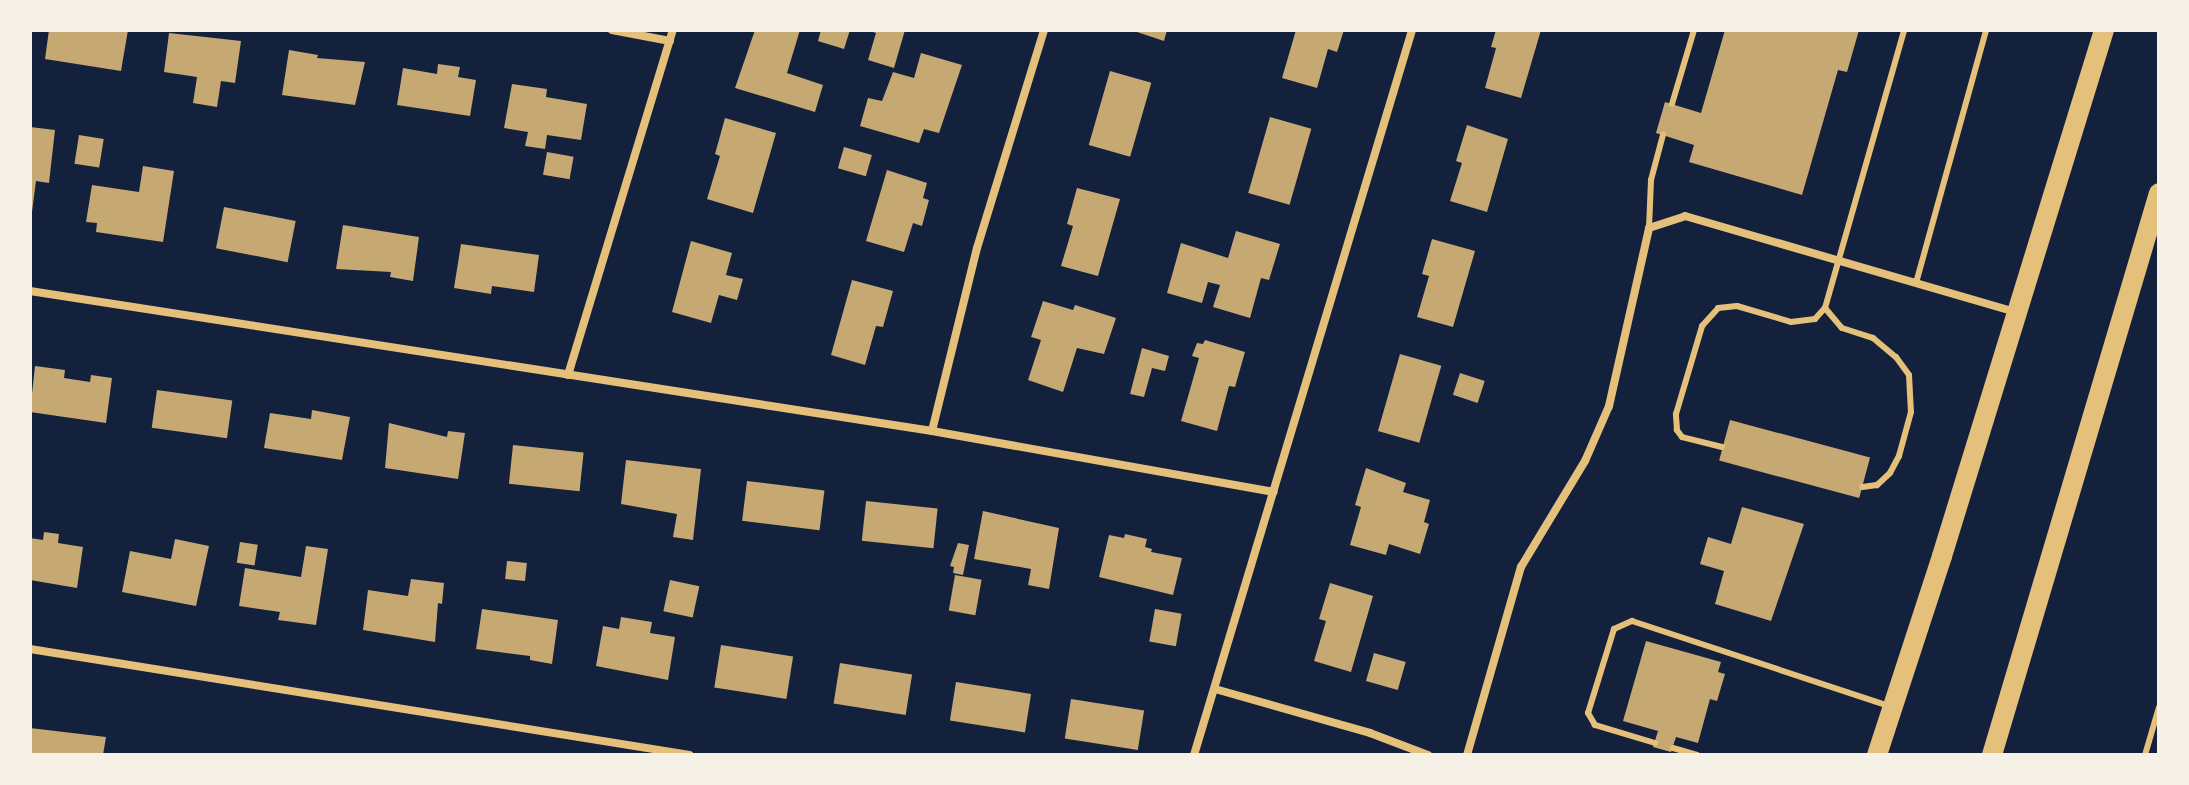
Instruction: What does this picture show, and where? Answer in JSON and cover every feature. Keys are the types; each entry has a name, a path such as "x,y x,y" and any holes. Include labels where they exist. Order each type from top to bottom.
{"main road":[{"path":"1877,755 2104,30"},
{"path":"1992,755 2159,193"}],"street":[{"path":"612,30 670,41"},
{"path":"568,375 673,30"},
{"path":"932,431 977,248 1044,30"},
{"path":"1194,755 1412,30"},
{"path":"1467,755 1521,567 1585,461 1609,406 1649,228 1685,216 2017,312"},
{"path":"30,291 932,431 1274,492"},
{"path":"30,649 690,755"},
{"path":"1215,689 1370,733 1428,755"}],"lane":[{"path":"1672,104 1694,30"},
{"path":"1722,447 1682,437 1677,430 1676,414 1708,316 1718,308 1737,306 1791,322 1815,319 1825,308 1836,260 1904,30"},
{"path":"1916,283 1986,30"},
{"path":"1649,228 1651,180 1663,135"},
{"path":"1825,308 1842,328 1873,338 1896,357 1909,375 1911,412 1899,456 1890,473 1877,485 1862,487"},
{"path":"1655,743 1595,725 1588,713 1614,629 1632,621 1892,707"},
{"path":"2145,755 2159,707"},
{"path":"1673,748 1697,755"}],"building":[{"path":"49,30 128,30 121,71 45,59"},
{"path":"755,30 800,30 787,73 823,85 815,112 735,88"},
{"path":"821,30 850,30 844,49 818,41"},
{"path":"868,30 905,30 894,68 868,60 876,33"},
{"path":"1131,30 1167,30 1164,41"},
{"path":"1296,30 1344,30 1337,52 1328,49 1317,88 1282,78"},
{"path":"1496,30 1541,30 1521,98 1485,88 1496,48 1491,47"},
{"path":"1725,30 1859,30 1847,72 1838,70 1802,195 1689,162 1694,145 1656,133 1665,102 1701,113"},
{"path":"169,33 241,41 235,83 221,81 217,107 193,103 197,77 164,72"},
{"path":"289,50 318,55 317,58 365,62 355,105 282,95"},
{"path":"921,53 962,65 939,133 924,129 919,143 860,126 868,98 882,101 893,72 914,78"},
{"path":"438,64 460,67 458,77 476,80 470,116 397,105 403,68 437,74"},
{"path":"1110,71 1151,83 1130,157 1089,145"},
{"path":"512,84 547,89 546,97 587,104 581,140 547,135 545,149 525,146 528,132 504,128"},
{"path":"1270,117 1311,129 1290,205 1248,193"},
{"path":"725,118 776,133 753,213 707,199 720,156 715,154"},
{"path":"1467,125 1508,139 1487,212 1450,201 1462,163 1456,161"},
{"path":"30,127 55,130 49,183 36,181 32,212"},
{"path":"79,135 104,139 99,168 74,164"},
{"path":"844,147 872,155 866,176 838,168"},
{"path":"547,152 574,157 570,179 543,175"},
{"path":"143,166 174,171 163,242 96,232 97,223 86,222 92,185 139,192"},
{"path":"887,170 927,183 923,198 929,200 922,226 913,223 904,252 866,241"},
{"path":"1077,188 1120,199 1098,276 1061,266 1073,226 1067,224"},
{"path":"224,207 296,221 288,262 216,248"},
{"path":"343,225 419,237 413,281 390,277 391,272 336,269"},
{"path":"1236,231 1280,244 1269,280 1261,278 1250,318 1213,307 1220,285 1208,282 1202,303 1167,293 1181,243 1228,258"},
{"path":"1432,239 1475,251 1453,327 1417,317 1429,276 1422,274"},
{"path":"691,241 732,253 726,275 743,279 737,300 719,295 711,323 672,312"},
{"path":"461,244 539,255 534,292 492,286 491,294 454,288"},
{"path":"852,280 893,291 883,327 876,326 865,365 831,355"},
{"path":"1043,301 1073,310 1075,305 1116,318 1104,354 1077,348 1063,392 1028,380 1041,340 1031,337"},
{"path":"1205,340 1245,352 1235,387 1229,386 1217,431 1181,421 1199,358 1192,356 1197,343 1203,344"},
{"path":"1142,348 1169,356 1165,371 1152,368 1144,397 1130,394"},
{"path":"1400,354 1441,366 1419,443 1378,431"},
{"path":"35,366 65,370 64,378 90,382 91,375 112,378 106,423 30,412"},
{"path":"1460,373 1485,381 1478,403 1453,395"},
{"path":"157,390 232,401 227,438 152,428"},
{"path":"312,410 350,417 342,460 264,448 270,413 311,419"},
{"path":"1730,420 1870,458 1859,498 1719,461"},
{"path":"389,423 447,437 448,431 465,433 458,479 385,468"},
{"path":"513,445 584,452 580,491 509,484"},
{"path":"626,460 701,469 693,540 673,537 677,514 621,504"},
{"path":"1366,468 1406,483 1403,492 1430,500 1424,522 1429,524 1420,554 1389,544 1386,555 1350,545 1361,507 1355,505"},
{"path":"747,481 824,491 820,530 742,521"},
{"path":"866,501 938,509 933,548 862,541"},
{"path":"1742,507 1804,524 1771,621 1715,604 1724,571 1700,564 1708,537 1731,544"},
{"path":"983,511 1059,528 1049,589 1028,585 1031,569 974,559"},
{"path":"44,532 59,534 58,543 83,547 77,588 30,580 30,538 43,540"},
{"path":"1125,534 1147,539 1145,547 1152,549 1151,552 1182,558 1173,595 1099,577 1109,535 1124,538"},
{"path":"175,539 209,546 196,606 122,592 130,551 171,559"},
{"path":"240,542 258,545 254,566 237,563"},
{"path":"958,543 969,545 963,575 953,573 954,567 950,566"},
{"path":"306,546 328,549 316,625 278,620 280,612 239,606 245,568 301,577"},
{"path":"507,561 527,563 525,581 505,579"},
{"path":"955,575 982,580 975,615 949,610"},
{"path":"411,579 444,583 442,604 438,603 435,642 363,630 368,590 408,596"},
{"path":"670,580 699,586 693,618 663,611"},
{"path":"1330,583 1373,596 1351,672 1314,661 1326,621 1319,619"},
{"path":"482,609 558,620 552,664 530,660 530,656 476,649"},
{"path":"1155,609 1182,614 1176,646 1149,641"},
{"path":"621,617 652,622 650,633 675,637 668,680 596,666 603,626 619,629"},
{"path":"1646,641 1721,662 1718,672 1725,674 1717,701 1710,699 1698,743 1676,737 1671,752 1653,747 1658,731 1623,721"},
{"path":"721,645 793,656 786,699 714,687"},
{"path":"1374,653 1406,662 1398,690 1366,681"},
{"path":"840,663 912,674 906,715 834,703"},
{"path":"956,682 1031,694 1025,732 950,721"},
{"path":"1071,699 1144,711 1138,750 1065,739"},
{"path":"30,728 106,737 103,755 30,755"}]}
